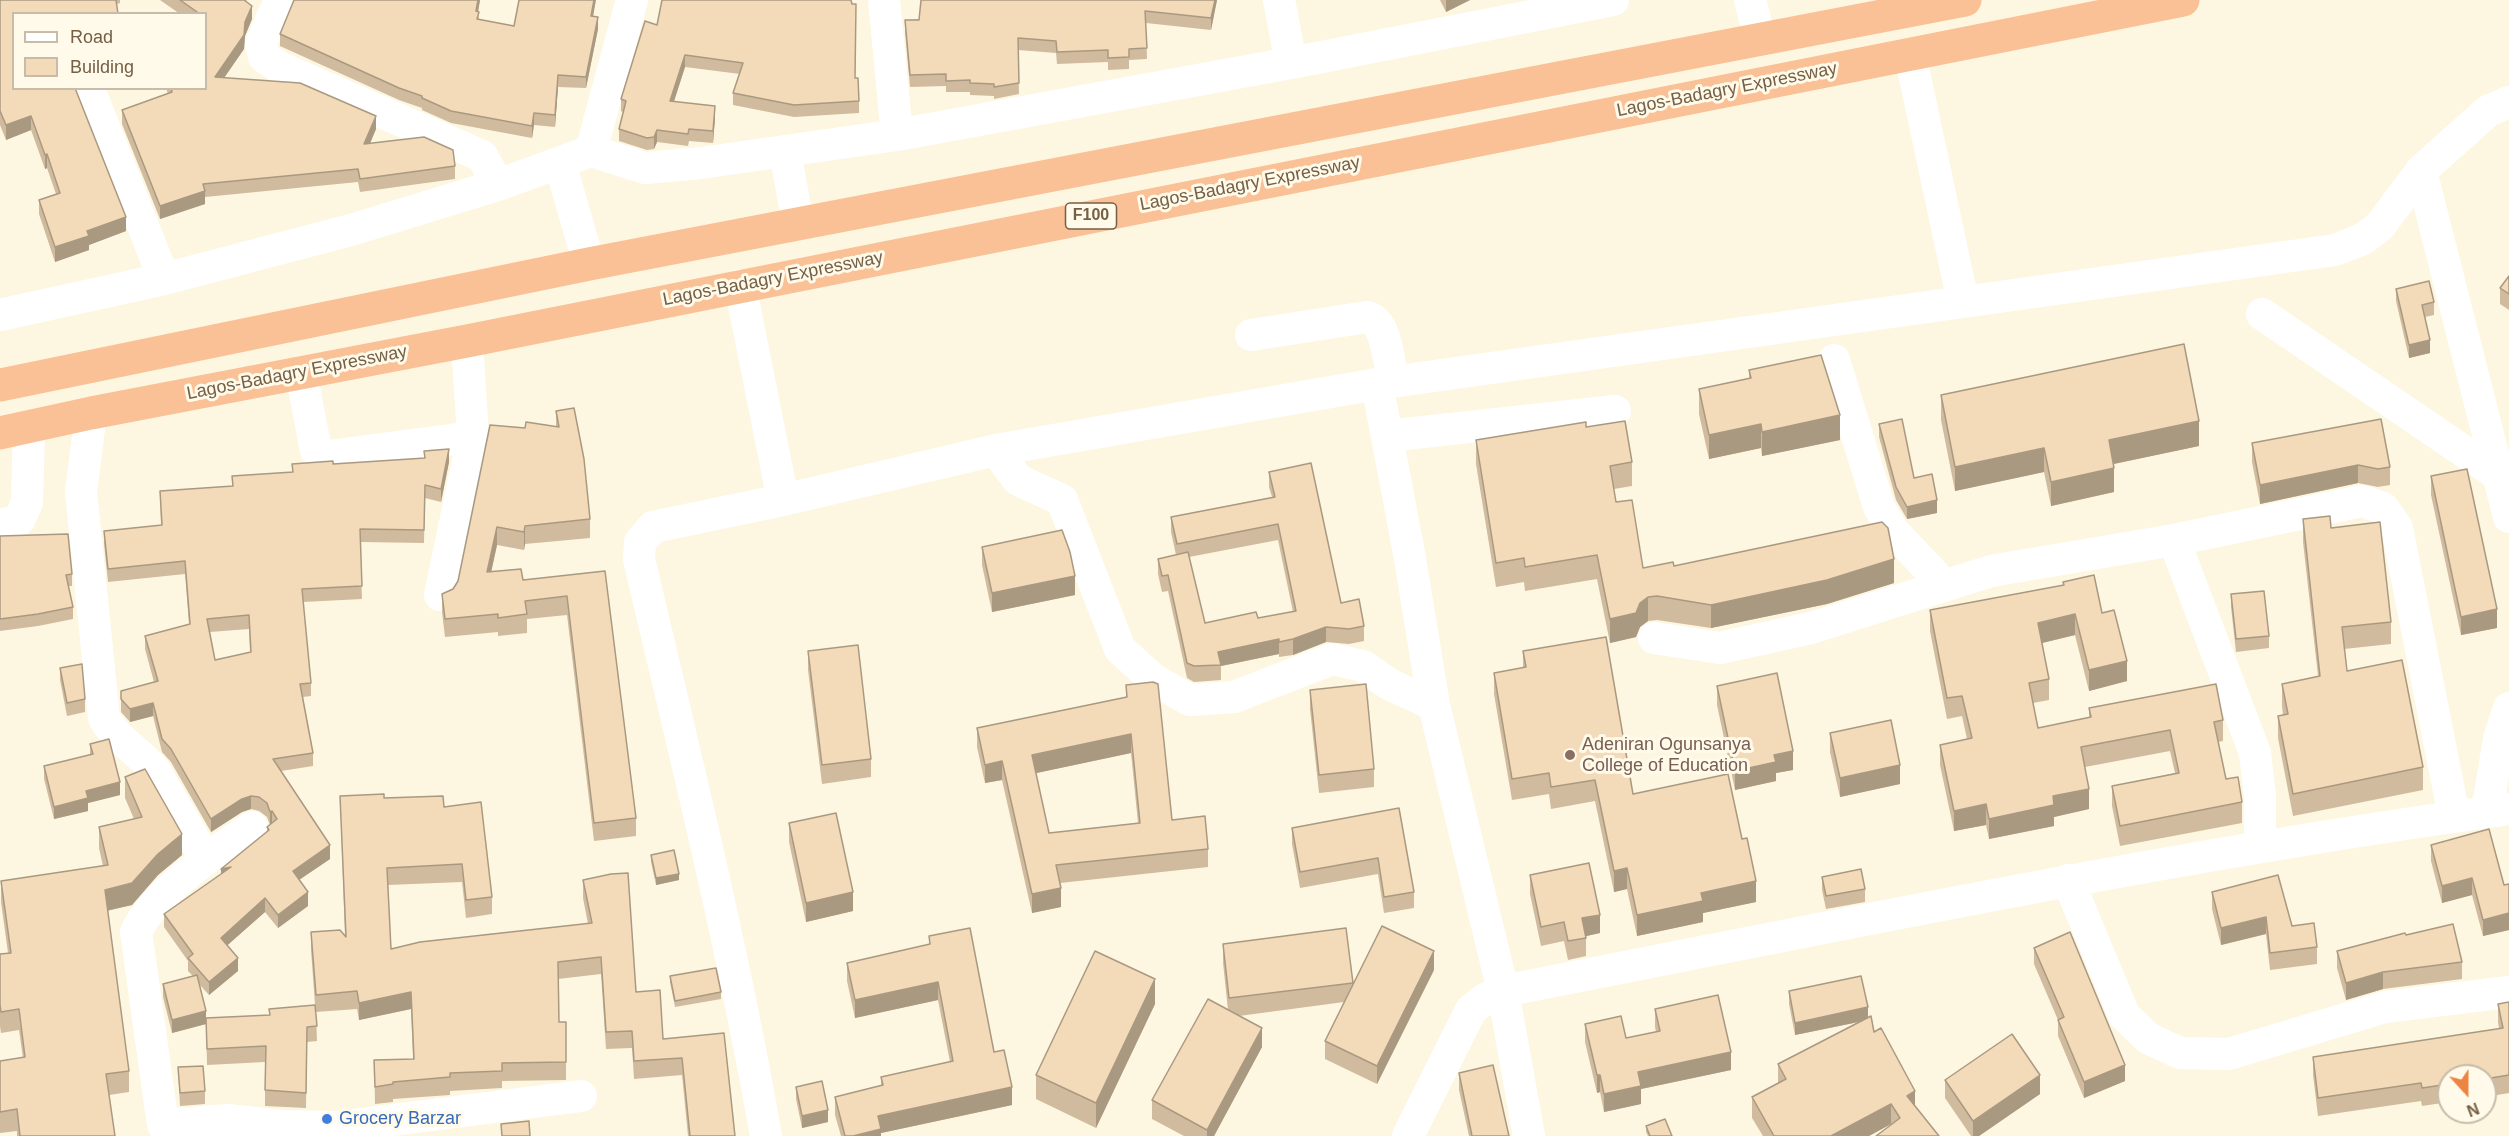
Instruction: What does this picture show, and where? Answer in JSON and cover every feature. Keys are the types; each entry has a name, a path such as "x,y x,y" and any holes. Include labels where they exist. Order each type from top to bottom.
{"highway":[{"path":"0,385 589,264 1965,0"},
{"name":"Lagos-Badagry Expressway","path":"14,430 2183,0"}],"street":[{"path":"280,0 261,43 264,57 281,68 482,156 498,185"},
{"path":"591,151 632,0"},
{"path":"884,0 897,135"},
{"path":"1279,0 1291,63"},
{"path":"0,315 164,279 351,230 498,185 591,151 645,168 897,135 1291,63 1613,0"},
{"path":"1749,0 1761,39"},
{"path":"1910,54 1963,302"},
{"path":"89,90 164,279"},
{"path":"766,1136 749,1039 701,820 639,559 640,542 653,527 783,500 996,450 1385,383 2335,250 2363,239 2379,226 2421,171 2488,111 2509,102"},
{"path":"785,151 798,224"},
{"path":"560,163 589,264"},
{"path":"2421,171 2509,517"},
{"path":"740,285 783,500"},
{"path":"2262,314 2498,474"},
{"path":"1251,335 1367,317 1374,318 1381,326 1387,436 1434,705 1503,991 1529,1136"},
{"path":"440,595 473,437 467,341"},
{"path":"1834,360 1879,507 1893,531 1944,585"},
{"path":"301,372 316,451 329,456 473,437"},
{"path":"1387,436 1615,411"},
{"path":"91,413 81,492 104,718 111,731 145,759 155,771 205,858"},
{"path":"0,525 19,520 27,503 14,430"},
{"path":"996,450 1018,480 1062,500 1120,649 1154,680 1190,700 1234,697 1332,659 1363,666 1389,684 1434,705"},
{"path":"1654,638 1720,648 1811,628 1991,571 2174,540 2362,501 2383,508 2397,528 2454,816"},
{"path":"2174,540 2255,753 2260,795 2260,846"},
{"path":"1408,1136 1471,1010 1485,999 1503,991 2068,880 2260,846 2498,810 2499,738 2509,708"},
{"path":"252,827 205,858 143,916 136,932 164,1130 228,1120 282,1126 337,1127 581,1096"},
{"path":"2068,880 2124,1015 2148,1038 2180,1053 2229,1054 2385,1007 2509,992"}],"building":[{"path":"0,0 116,0 118,12 12,12 12,90 76,90 126,217 87,231 89,236 55,247 39,200 60,193 47,154 45,155 31,116 6,125 0,111"},
{"path":"180,0 244,0 252,6 245,22 244,35 215,77 300,83 376,116 364,144 424,137 453,150 455,166 360,179 358,169 203,184 205,191 160,206 122,110 172,92 172,90 207,90 207,12 197,12"},
{"path":"294,0 478,0 477,19 514,26 519,0 594,0 591,16 598,17 586,77 558,75 555,115 534,113 532,126 451,111 280,34"},
{"path":"662,0 851,0 852,4 856,4 855,78 858,78 859,101 794,105 733,93 743,63 685,55 670,101 715,106 713,131 689,129 688,134 657,130 654,137 647,138 619,129 626,101 621,99 645,21 657,25"},
{"path":"921,0 1215,0 1211,18 1145,11 1147,48 1129,49 1129,57 1108,58 1108,50 1057,52 1056,41 1018,38 1019,83 994,87 994,84 970,83 970,80 946,81 946,74 910,75 905,20 919,20"},
{"path":"2509,276 2509,294 2500,288"},
{"path":"2429,281 2434,302 2422,305 2430,340 2409,345 2396,289"},
{"path":"2184,344 2199,421 2109,440 2114,468 2051,482 2044,448 1955,467 1941,395"},
{"path":"1821,355 1840,415 1762,432 1761,424 1709,435 1699,389 1751,378 1749,370"},
{"path":"574,408 584,459 590,519 525,526 524,532 497,527 487,572 521,569 523,580 605,571 636,818 594,823 567,596 525,601 527,614 498,618 498,614 445,619 442,594 453,589 458,581 490,425 525,428 526,422 559,427 556,411"},
{"path":"1902,419 1914,478 1932,474 1937,500 1907,507 1896,487 1879,424"},
{"path":"2381,419 2390,467 2378,469 2358,465 2260,485 2252,443"},
{"path":"1625,421 1632,462 1610,466 1616,502 1632,500 1643,568 1673,562 1674,566 1882,522 1888,528 1894,559 1827,580 1711,605 1657,596 1648,597 1640,603 1636,613 1610,619 1597,555 1525,567 1524,558 1496,563 1476,440 1586,422 1586,427"},
{"path":"449,449 441,489 425,485 424,530 360,529 362,586 302,589 311,683 300,684 313,753 273,759 330,845 293,871 308,892 278,915 265,898 221,938 238,958 209,982 188,958 193,954 164,914 231,867 221,869 269,830 267,827 277,819 272,811 270,812 267,803 259,797 251,796 242,799 211,819 171,749 162,739 153,703 130,709 121,699 121,691 158,681 145,636 190,624 185,561 108,569 104,531 162,525 160,491 233,486 232,476 293,472 292,464 333,461 333,464 425,458 424,451","holes":["249,615 251,652 215,660 207,619"]},
{"path":"1311,463 1341,603 1359,599 1364,626 1349,629 1326,627 1293,639 1279,642 1279,639 1218,652 1221,665 1194,666 1187,663 1168,575 1162,576 1158,559 1188,552 1205,623 1256,612 1258,618 1296,611 1278,524 1177,544 1171,517 1275,497 1269,472"},
{"path":"2467,469 2497,609 2461,617 2431,476"},
{"path":"2330,516 2331,528 2380,522 2391,622 2342,627 2347,671 2402,660 2423,767 2293,794 2278,716 2288,714 2282,684 2320,676 2303,519"},
{"path":"1062,530 1075,576 992,593 982,547"},
{"path":"68,534 72,574 66,575 73,607 0,619 0,536"},
{"path":"2094,575 2102,613 2114,610 2127,661 2089,670 2075,614 2038,623 2049,679 2029,683 2038,728 2091,717 2089,708 2216,684 2223,720 2214,722 2226,779 2238,777 2242,802 2120,826 2112,786 2179,773 2170,730 2081,747 2089,789 2053,796 2054,805 1989,819 1986,804 1954,811 1940,745 1972,738 1962,696 1947,698 1930,610 2064,585 2063,582"},
{"path":"2264,591 2269,636 2236,639 2231,594"},
{"path":"1606,637 1633,794 1728,774 1742,839 1747,838 1756,881 1701,893 1703,901 1637,915 1627,868 1614,871 1595,780 1551,787 1549,773 1512,779 1494,673 1526,667 1523,651"},
{"path":"858,645 871,759 822,765 808,651"},
{"path":"82,664 85,699 67,703 60,668"},
{"path":"1777,673 1793,751 1774,755 1776,762 1735,771 1717,686"},
{"path":"1153,682 1158,684 1172,820 1205,816 1208,849 1056,865 1061,888 1032,894 1002,761 985,765 977,728 1127,697 1126,685","holes":["1131,734 1140,823 1049,833 1032,755"]},
{"path":"1366,684 1374,769 1319,775 1310,690"},
{"path":"1891,720 1900,765 1840,778 1830,733"},
{"path":"109,739 120,782 86,791 88,798 54,807 44,766 93,754 90,744"},
{"path":"145,769 182,834 158,854 132,883 105,890 129,1071 106,1074 115,1136 20,1136 17,1109 0,1112 0,1061 25,1057 19,1009 1,1012 0,1005 0,954 11,953 1,881 108,865 99,827 142,817 125,777"},
{"path":"384,794 384,798 443,796 444,807 481,802 492,897 466,900 462,864 387,868 391,949 420,942 592,923 583,880 628,873 636,992 660,990 663,1039 724,1033 735,1136 690,1136 682,1058 634,1061 632,1031 606,1032 601,957 558,962 559,1022 566,1022 566,1062 502,1063 502,1071 450,1073 450,1077 393,1082 393,1084 375,1087 374,1060 414,1059 411,992 359,1003 357,991 316,995 311,932 340,930 346,937 340,796"},
{"path":"1399,808 1414,892 1384,897 1378,858 1300,872 1292,828"},
{"path":"836,813 853,892 806,903 789,823"},
{"path":"2489,829 2504,885 2509,884 2509,913 2483,920 2472,878 2442,886 2431,845"},
{"path":"674,850 679,874 656,878 651,855"},
{"path":"1589,863 1600,915 1582,918 1586,938 1568,941 1564,922 1541,927 1530,875"},
{"path":"1861,869 1865,889 1826,896 1822,877"},
{"path":"2278,875 2292,926 2314,923 2317,947 2270,953 2266,917 2221,928 2212,892"},
{"path":"2453,924 2462,962 2383,972 2346,983 2337,951 2405,933 2406,935"},
{"path":"1382,926 1434,951 1377,1066 1325,1041"},
{"path":"970,928 994,1052 1004,1050 1012,1087 878,1116 881,1129 845,1136 835,1097 883,1085 881,1077 953,1061 938,982 855,1000 847,963 930,944 929,936"},
{"path":"1346,928 1353,983 1229,998 1223,944"},
{"path":"2070,932 2125,1065 2084,1082 2058,1020 2064,1017 2034,948"},
{"path":"1095,951 1155,979 1096,1103 1036,1075"},
{"path":"716,968 721,992 675,1001 670,976"},
{"path":"197,975 206,1011 172,1020 163,984"},
{"path":"1861,976 1868,1007 1795,1023 1789,991"},
{"path":"1718,995 1731,1052 1638,1072 1641,1086 1604,1094 1585,1024 1621,1016 1626,1038 1660,1031 1655,1009"},
{"path":"1208,999 1262,1028 1207,1130 1152,1100"},
{"path":"2509,1002 2509,1075 2497,1077 2497,1064 2437,1064 2437,1086 2422,1088 2421,1083 2318,1098 2313,1057 2503,1028 2498,1004"},
{"path":"315,1005 317,1026 307,1027 306,1093 265,1090 266,1046 207,1049 206,1018 270,1015 269,1009"},
{"path":"1871,1016 1874,1032 1881,1028 1915,1091 1907,1096 1939,1136 1876,1136 1900,1118 1891,1104 1831,1136 1774,1136 1752,1097 1786,1079 1778,1064"},
{"path":"2012,1034 2040,1075 1973,1121 1945,1080"},
{"path":"1493,1065 1509,1136 1472,1136 1459,1073"},
{"path":"203,1066 205,1091 180,1093 178,1067"},
{"path":"822,1081 828,1110 802,1116 796,1087"},
{"path":"1665,1119 1672,1136 1650,1136 1646,1126"},
{"path":"529,1121 530,1136 502,1136 501,1124"}],"place":[{"name":"Adeniran Ogunsanya College of Education","path":"1570,755"},
{"name":"Grocery Barzar","path":"327,1119"}]}
